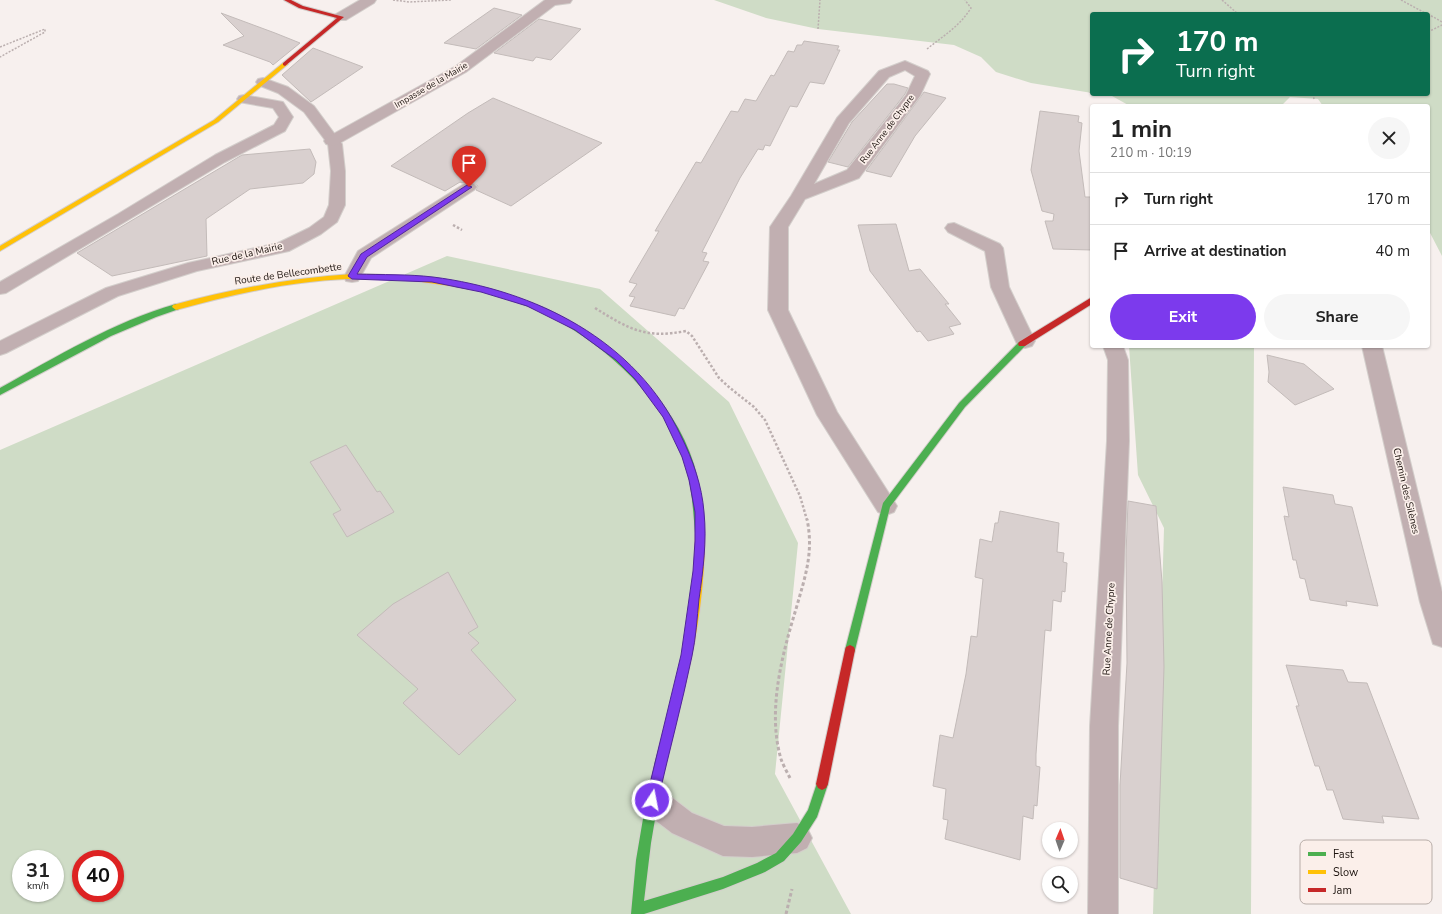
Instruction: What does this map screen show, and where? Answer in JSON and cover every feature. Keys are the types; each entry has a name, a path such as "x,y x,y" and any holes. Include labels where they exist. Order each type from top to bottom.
{"street":[{"path":"287,0 301,7 341,17"},
{"path":"0,249 216,122 341,17 369,0"},
{"name":"Impasse de la Mairie","path":"332,140 461,69 552,1 565,0"},
{"path":"886,506 828,415 778,310 779,227 799,196 842,121 884,74 905,65"},
{"name":"Rue Anne de Chypre","path":"799,196 853,174 913,96 923,74 905,65"},
{"path":"954,228 994,248 1000,287 1025,341"},
{"name":"Route de Bellecombette","path":"0,392 75,350 159,313 197,300 250,288 352,276 408,278 450,282 506,296 536,307 578,328 619,358 638,377 667,415 687,457 694,480 699,512 698,571 687,655 652,800 637,912"},
{"path":"637,912 676,897 723,883 761,868 780,857 797,838 813,813 823,780 850,649 886,506 962,405 1025,341 1090,301"},
{"name":"Rue Anne de Chypre","path":"1103,914 1104,726 1118,441 1118,360 1114,348"},
{"name":"Chemin des Silènes","path":"1372,348 1430,594 1442,636"},
{"path":"652,800 682,823 723,841 752,842 797,838"}],"lane":[{"name":"Rue de la Mairie","path":"0,349 112,292 194,267 283,247 315,231 331,219 337,205 338,171 335,144 309,109 283,90 264,82"},
{"path":"0,289 124,217 216,160 248,142 280,128 286,116 278,105 244,99"},
{"path":"352,276 364,255 469,187"}],"path":[{"path":"390,0 409,2 451,0"},
{"path":"818,28 820,0"},
{"path":"905,65 911,63 934,43 951,32 965,19 971,8 965,0"},
{"path":"1222,0 1236,12"},
{"path":"1401,0 1424,12"},
{"path":"1430,15 1442,22"},
{"path":"1430,31 1442,25"},
{"path":"0,47 45,29 45,32 0,57"},
{"path":"786,914 788,904"}],"green space":[{"path":"714,0 1442,0 1442,256 1430,233 1430,104 1322,104 1318,99 1290,97 1283,104 1126,104 1112,96 1430,96 1430,12 1090,12 1090,93 1031,83 996,72 981,57 954,45 818,29 766,18"},
{"path":"447,256 600,289 729,402 798,543 775,774 851,914 0,914 0,450"},
{"path":"1129,348 1254,348 1251,914 1153,914 1164,528 1138,475"}],"building":[{"path":"494,8 522,15 476,49 444,43"},
{"path":"221,13 300,43 273,65 270,62 223,45 244,36"},
{"path":"539,19 581,29 551,60 536,57 533,61 494,53"},
{"path":"804,41 839,46 837,50 840,50 824,84 810,82 797,107 790,106 770,146 765,145 763,150 758,149 740,178 702,252 707,253 703,261 709,262 684,309 679,308 675,316 630,306 635,297 629,296 637,284 629,282 659,231 655,231 696,162 701,163 731,111 738,112 745,99 756,101 771,75 774,76 788,51 794,52 797,45 802,45"},
{"path":"313,48 363,67 311,102 282,75"},
{"path":"887,84 894,84 908,88 905,94 848,167 828,162 852,122"},
{"path":"924,92 946,98 915,136 891,177 866,171"},
{"path":"493,98 602,143 511,206 476,190 478,186 470,181 460,182 445,191 391,166 468,113"},
{"path":"1040,111 1079,116 1078,122 1082,123 1079,151 1085,197 1090,197 1090,250 1053,249 1045,221 1053,221 1054,214 1042,211 1031,170"},
{"path":"310,149 316,162 314,174 303,183 250,189 206,219 207,256 112,276 77,253 242,155"},
{"path":"896,224 909,271 920,269 949,304 945,304 961,324 949,327 954,334 928,341 920,331 917,332 870,271 858,225"},
{"path":"1267,355 1304,364 1334,389 1295,405 1268,382 1269,372"},
{"path":"346,445 377,492 380,491 394,512 347,537 333,514 341,510 310,462"},
{"path":"1283,487 1333,495 1335,504 1352,507 1378,606 1346,601 1347,606 1310,600 1305,579 1300,578 1296,560 1293,560 1284,516 1289,517"},
{"path":"1128,501 1156,506 1162,582 1164,667 1157,889 1120,878 1120,785 1127,663 1126,554"},
{"path":"1000,511 1059,523 1057,552 1064,553 1063,562 1067,563 1065,592 1062,591 1061,602 1053,600 1051,631 1045,630 1036,754 1036,766 1040,767 1037,806 1034,805 1033,819 1023,816 1020,860 945,839 948,820 943,819 946,789 933,786 940,735 953,738 966,674 971,636 977,637 983,579 975,577 980,539 992,542 995,523 998,523"},
{"path":"448,572 478,627 468,633 479,643 471,650 516,700 459,755 403,703 418,689 357,635 393,604"},
{"path":"1286,665 1343,670 1348,682 1367,683 1419,819 1382,816 1384,823 1343,819 1333,790 1327,790 1319,766 1315,766 1296,706 1299,706"}],"traffic: fast":[{"path":"458,285 497,293 553,315 603,346 647,388 657,401 675,431 689,463 697,496 700,533"},
{"path":"0,392 64,356 108,334 176,307"},
{"path":"850,650 886,506 962,405 1022,344"},
{"path":"637,914 643,860 654,790 681,683"},
{"path":"637,910 723,883 761,868 780,857 797,838 813,813 822,784"}],"traffic: slow":[{"path":"0,249 216,121 285,64"},
{"path":"176,307 244,290 280,283 352,276 423,279 458,285"},
{"path":"681,683 689,646 698,590 700,533"}],"traffic: jam":[{"path":"287,0 301,7 341,17"},
{"path":"285,64 341,17"},
{"path":"1022,344 1090,301"},
{"path":"822,784 850,650"}],"route":[{"path":"469,187 364,255 352,276 432,279 456,283 506,296 529,304 578,328 619,358 638,377 667,415 687,457 694,480 699,512 698,571 687,655 678,697 658,770 652,800"}]}
